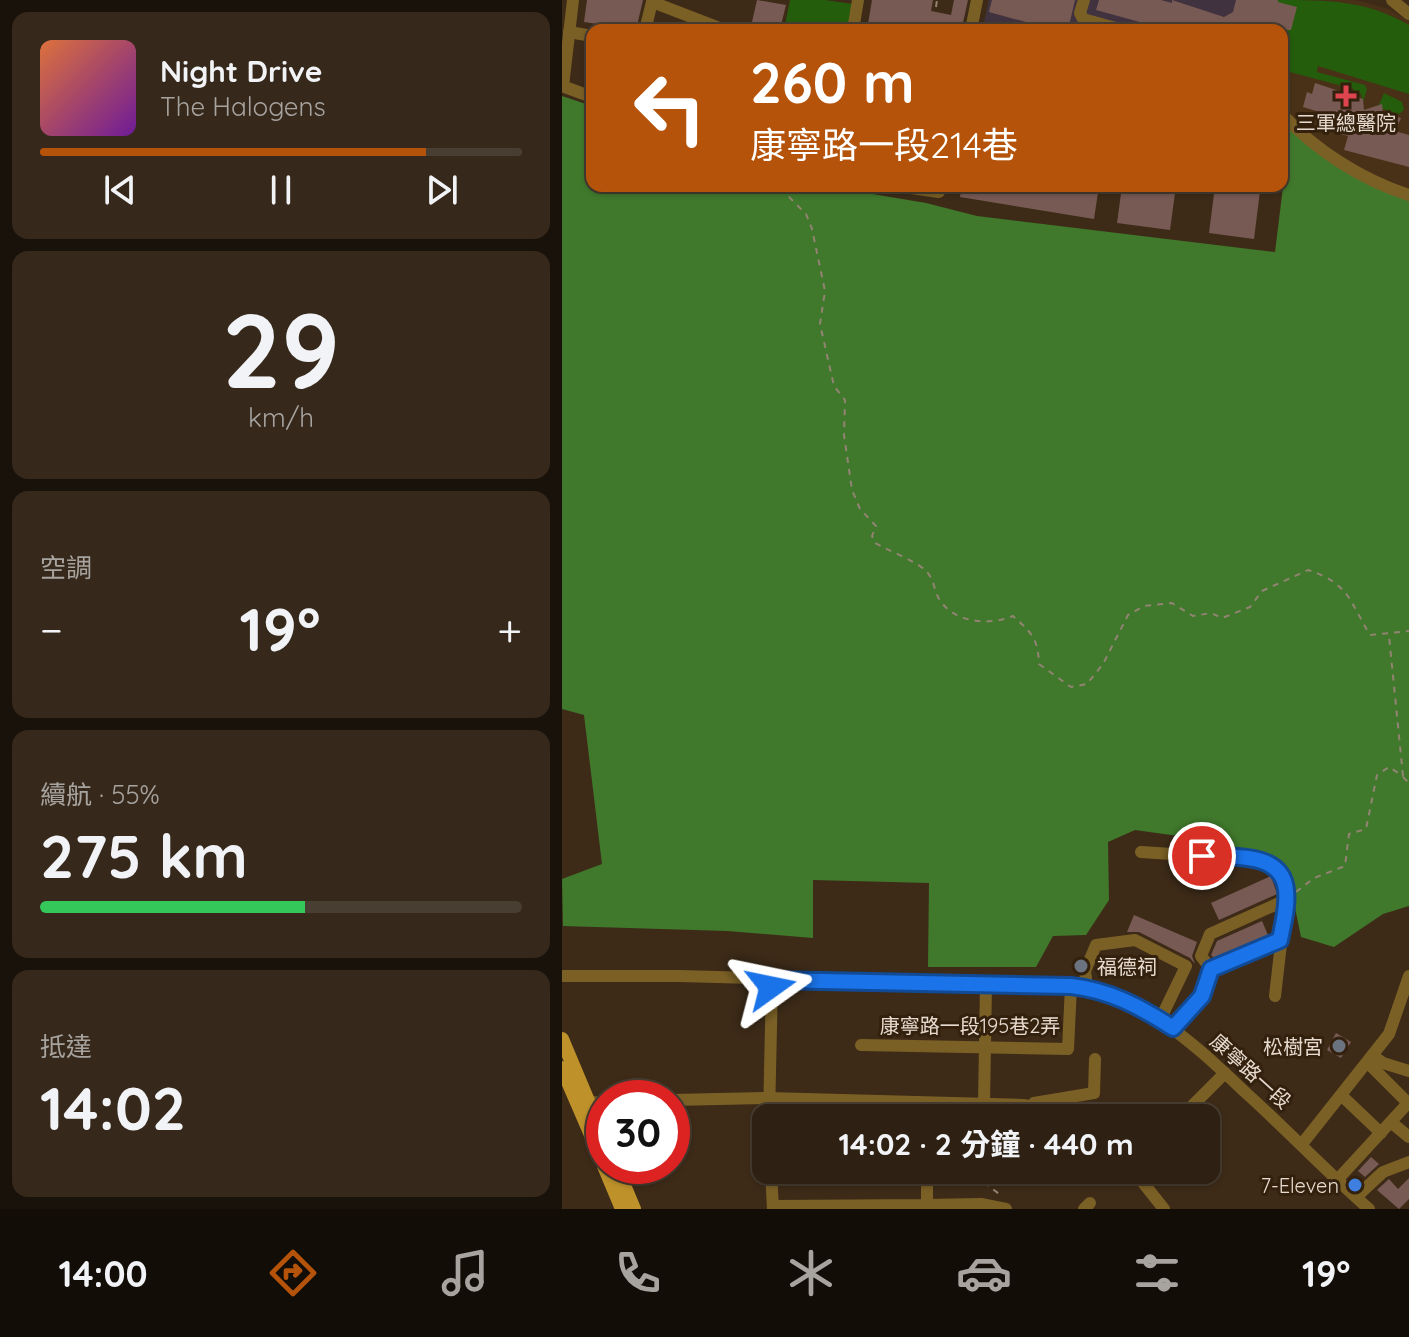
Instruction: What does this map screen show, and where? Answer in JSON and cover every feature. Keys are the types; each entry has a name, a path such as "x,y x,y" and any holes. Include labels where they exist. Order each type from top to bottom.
{"main road":[{"path":"562,1039 586,1112"},
{"path":"562,1068 586,1108"},
{"path":"612,1184 622,1209"},
{"path":"624,1184 634,1209"}],"street":[{"path":"573,0 563,86 586,95"},
{"path":"854,24 858,0"},
{"path":"972,24 977,0"},
{"path":"1084,0 1080,13 1083,19 1101,24"},
{"path":"1378,0 1394,3 1409,14"},
{"path":"647,24 653,1 710,24"},
{"path":"569,32 586,35"},
{"path":"1288,120 1304,137 1363,175 1409,195"},
{"path":"1141,852 1264,860 1281,872 1286,900 1275,996"},
{"path":"1211,969 1201,956 1210,934 1286,900"},
{"path":"1087,988 1085,971 1096,945 1135,940 1186,966 1160,1020"},
{"path":"1173,1028 1202,996 1211,969 1280,940"},
{"name":"康寧路一段","path":"562,976 679,976 1087,988 1125,999 1173,1028 1339,1178 1369,1209"},
{"path":"1302,1144 1389,1034 1405,1004 1409,976"},
{"path":"768,1104 772,980"},
{"path":"690,1100 768,1098 984,1104 986,985"},
{"name":"康寧路一段195巷2弄","path":"861,1045 1068,1049 1071,986"},
{"path":"1029,1104 1094,1093 1095,1059"},
{"path":"1371,1059 1409,1071"},
{"path":"1339,1178 1409,1104 1371,1059"},
{"path":"1194,1104 1225,1073"},
{"path":"1341,1095 1381,1133"},
{"path":"1392,1123 1409,1137"},
{"path":"1356,1197 1383,1172 1409,1162"},
{"path":"772,1184 773,1207 1006,1204"},
{"path":"927,1184 927,1207"},
{"path":"1144,1184 1164,1209"}],"path":[{"path":"936,7 937,0"},
{"path":"786,192 806,214 821,268 825,291 820,324 834,386 845,400 844,435 852,490 860,509 876,526 872,536 875,543 926,570 937,597 947,610 971,621 998,622 1013,616 1029,630 1038,644 1039,664 1071,687 1087,684 1103,664 1128,615 1144,606 1172,603 1193,616 1211,613 1222,618 1250,607 1262,591 1308,570 1326,576 1345,589 1370,635 1409,631"},
{"path":"1389,635 1403,776"},
{"path":"1286,900 1314,878 1345,866 1349,834 1366,829 1377,775 1389,767 1409,783"},
{"path":"986,1184 1006,1204"}],"shaded area":[{"path":"989,0 1306,0 1288,52 1288,24 984,23"},
{"name":"三軍總醫院","path":"1306,0 1356,0 1389,9 1409,21 1409,200 1288,126 1288,63"}],"green space":[{"path":"790,0 853,4 849,24 785,24"},
{"path":"1278,0 1330,1 1362,6 1409,25 1409,94 1318,66 1317,72 1365,85 1367,89 1363,102 1361,94 1354,92 1354,89 1288,72 1288,24 1272,24"},
{"path":"1384,93 1402,102 1404,110 1399,114 1383,109 1379,105"},
{"path":"562,96 586,104 586,192 861,192 926,203 977,216 1275,252 1282,192 1288,192 1290,130 1409,200 1409,906 1383,914 1334,947 1301,937 1289,879 1222,842 1135,830 1108,842 1109,900 1086,935 1053,936 1036,967 928,967 929,883 813,880 813,938 727,931 563,926 562,879 602,864 584,715 562,709"}],"building":[{"path":"587,0 643,0 637,24 584,22"},
{"path":"757,0 786,5 781,24 752,22"},
{"path":"872,0 933,0 931,11 951,15 954,0 968,0 963,24 868,24"},
{"path":"992,0 1075,0 1069,24 1033,24 989,12"},
{"path":"1099,0 1161,0 1172,3 1172,0 1224,17 1233,12 1236,0 1278,0 1297,7 1291,30 1288,30 1288,24 1147,24 1096,10"},
{"path":"1315,83 1363,99 1364,110 1382,104 1383,113 1401,118 1395,131 1409,135 1409,167 1344,150 1348,136 1325,130 1329,115 1303,107 1307,92 1312,94"},
{"path":"961,192 1098,192 1094,219 960,197"},
{"path":"1121,192 1175,193 1170,230 1117,223"},
{"path":"1214,192 1260,192 1254,239 1209,233"},
{"path":"1271,876 1277,894 1219,920 1211,903"},
{"path":"1134,915 1197,942 1192,956 1195,964 1190,958 1139,932 1127,932"},
{"path":"1262,921 1268,935 1214,958 1211,955 1217,941"},
{"name":"松樹宮","path":"1336,1033 1351,1042 1341,1058 1327,1050"},
{"path":"1371,1157 1379,1164 1365,1177 1358,1171"},
{"path":"1409,1178 1409,1199 1399,1209 1377,1190 1389,1179 1398,1189"}],"place":[{"name":"三軍總醫院","path":"1346,96"},
{"name":"福德祠","path":"1081,966"},
{"name":"松樹宮","path":"1339,1046"},
{"name":"7-Eleven","path":"1355,1185"}],"route":[{"path":"771,987 772,980 1071,986 1125,999 1173,1028 1202,996 1211,969 1280,940 1286,900 1281,872 1264,860 1202,856"}]}
